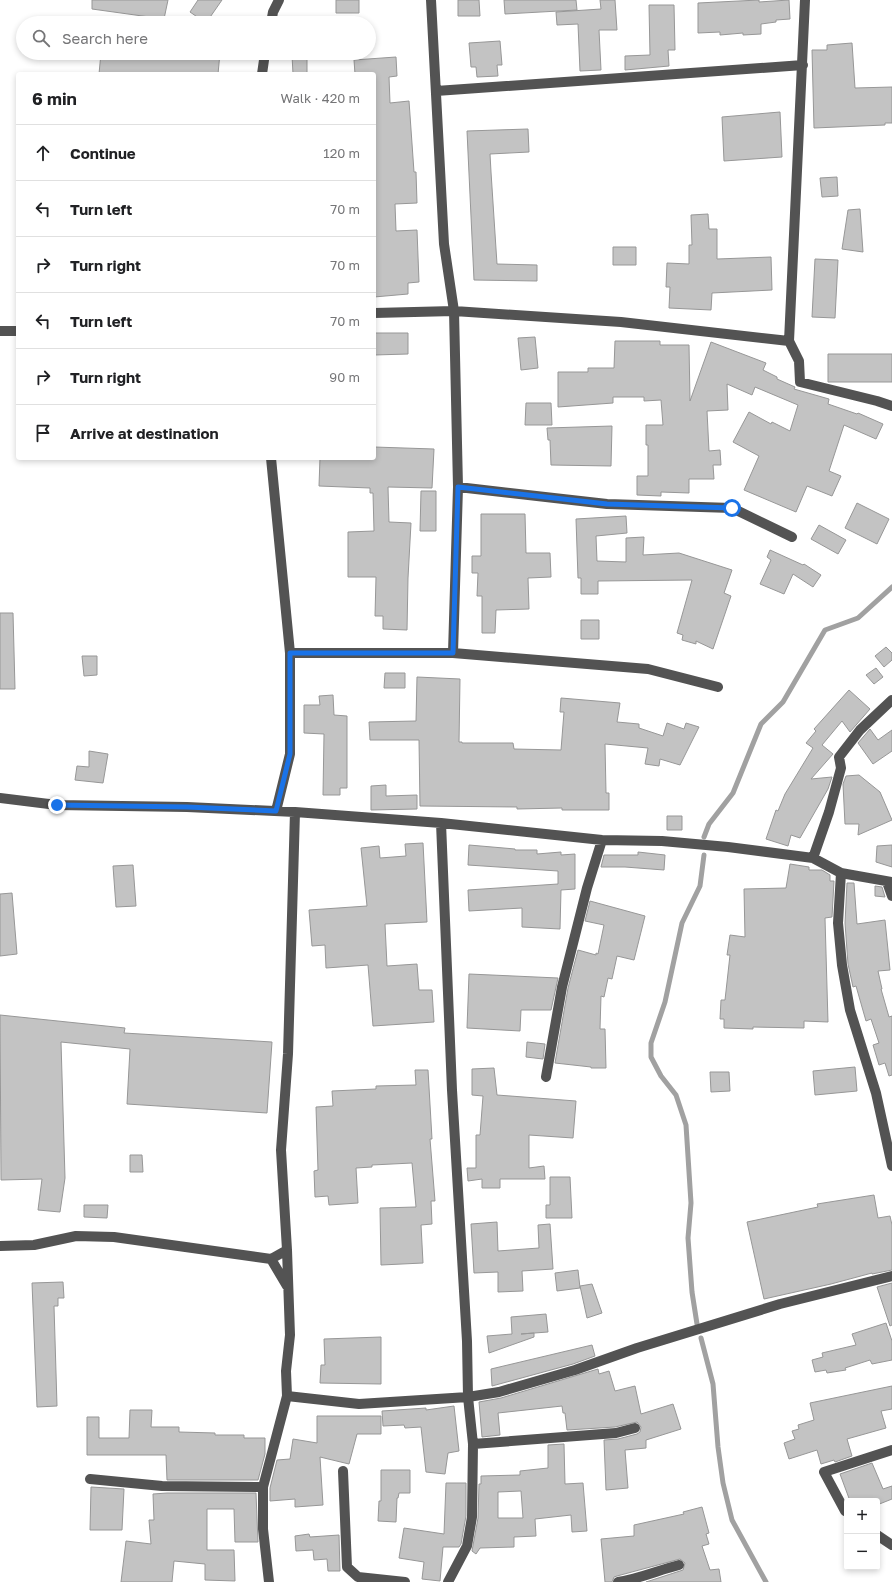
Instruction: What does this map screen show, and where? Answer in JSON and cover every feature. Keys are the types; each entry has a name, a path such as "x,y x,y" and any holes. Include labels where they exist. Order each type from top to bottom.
{"street":[{"path":"272,16 279,0"},
{"path":"431,0 444,244 454,311 458,487 453,653"},
{"path":"805,0 803,66 788,341 799,360 800,382 892,406"},
{"path":"262,72 264,60"},
{"path":"436,91 803,66"},
{"path":"376,313 454,311 621,322 788,341"},
{"path":"0,331 16,331"},
{"path":"270,460 290,653 290,754 276,811"},
{"path":"458,487 607,504 732,508 792,537"},
{"path":"290,653 453,653 648,669 718,687"},
{"path":"813,858 829,812 841,768 839,758 860,730 892,700"},
{"path":"0,798 57,805 187,807 295,812 441,823 602,840 662,841 714,845 813,858 840,874 890,882 892,896"},
{"path":"269,1582 262,1529 263,1487 287,1396 286,1371 290,1335 281,1150 288,1054 295,812"},
{"path":"441,823 452,1090 467,1341 468,1397 473,1444 472,1517 467,1546 448,1582"},
{"path":"546,1077 562,987 587,888 602,840"},
{"path":"840,874 838,923 842,965 850,1010 876,1093 892,1166"},
{"path":"0,1246 34,1245 76,1236 114,1237 271,1259 287,1250"},
{"path":"271,1259 287,1288"},
{"path":"287,1396 359,1404 468,1397 499,1392 537,1382 638,1348 780,1304 892,1276"},
{"path":"473,1444 616,1433 635,1428"},
{"path":"844,1508 824,1472 892,1450"},
{"path":"343,1471 347,1567 357,1580 405,1582"},
{"path":"90,1479 162,1486 263,1487"},
{"path":"880,1537 892,1545"},
{"path":"618,1582 637,1579 680,1565"}],"building":[{"path":"92,0 168,0 165,16 142,16 92,9"},
{"path":"198,0 222,0 211,16 196,16 190,12"},
{"path":"336,0 359,0 359,13 336,13"},
{"path":"458,0 479,0 480,16 458,16"},
{"path":"504,0 576,0 577,10 505,14"},
{"path":"600,0 615,0 617,30 599,30 601,70 580,71 578,24 557,25 556,12 601,9"},
{"path":"759,0 759,2 789,0 790,19 776,20 776,22 761,24 761,34 743,35 743,33 720,35 720,32 698,33 698,3"},
{"path":"649,5 674,5 675,50 668,50 669,66 625,70 625,56 650,55"},
{"path":"500,41 502,65 497,65 498,76 477,77 476,67 471,67 469,43"},
{"path":"852,43 855,88 892,87 892,123 885,123 885,125 814,128 812,50 827,50 827,45"},
{"path":"396,57 397,76 389,77 390,103 409,101 414,172 416,172 417,203 395,204 396,231 417,230 419,282 408,283 408,294 376,297 376,72 355,72 354,60 376,60 376,58"},
{"path":"100,60 219,60 218,72 99,72"},
{"path":"292,60 307,60 307,72 293,72"},
{"path":"780,112 782,157 724,161 722,117"},
{"path":"528,129 529,152 490,154 491,172 497,264 537,265 537,281 474,280 467,131"},
{"path":"837,177 838,196 822,197 820,178"},
{"path":"860,209 863,252 842,249 848,210"},
{"path":"708,214 709,229 717,229 717,259 771,257 772,290 712,293 711,310 669,308 670,287 666,287 667,263 689,264 689,245 692,245 691,215"},
{"path":"613,247 636,247 636,265 613,265"},
{"path":"815,259 838,260 835,318 812,317"},
{"path":"376,333 408,333 408,354 376,355"},
{"path":"535,337 538,368 521,370 518,338"},
{"path":"615,341 660,341 660,345 689,345 690,401 711,342 766,363 763,370 777,377 777,379 795,387 794,389 829,399 828,404 857,414 858,413 883,424 876,439 844,425 829,471 841,476 832,496 807,486 796,512 744,490 759,456 733,442 749,412 771,424 772,422 790,431 798,405 755,387 752,395 727,384 728,410 707,411 709,451 720,450 721,465 713,465 714,479 689,479 689,493 661,492 661,496 637,495 637,476 648,476 648,445 646,445 646,425 663,425 661,400 644,401 644,397 613,397 613,403 558,407 558,372 588,372 588,368 614,368"},
{"path":"828,354 892,354 892,382 828,382"},
{"path":"526,403 551,403 552,425 525,425"},
{"path":"612,426 611,466 551,465 550,440 548,440 547,428"},
{"path":"376,447 434,449 432,488 388,487 389,522 411,523 407,630 383,629 383,616 375,616 376,577 348,577 348,532 374,531 373,493 370,493 370,488 319,486 320,460 376,460"},
{"path":"421,491 436,491 436,531 420,531"},
{"path":"857,503 889,519 877,544 845,528"},
{"path":"481,514 525,514 526,553 550,553 551,577 528,578 529,609 496,610 495,633 482,633 482,596 477,596 478,573 472,573 472,556 481,556"},
{"path":"626,516 627,533 596,536 597,561 626,562 626,538 644,537 643,555 679,553 732,570 724,593 731,596 713,649 696,641 696,644 682,640 683,635 677,633 692,580 598,581 598,594 581,594 581,578 578,578 576,519"},
{"path":"819,525 846,540 838,554 811,539"},
{"path":"770,550 803,565 804,564 821,575 813,587 793,574 784,594 760,584 771,560 767,557"},
{"path":"0,613 13,613 15,689 0,689"},
{"path":"581,620 599,620 599,639 581,639"},
{"path":"886,647 892,653 892,660 884,667 875,656"},
{"path":"82,656 97,656 97,675 84,676"},
{"path":"876,668 883,677 874,684 866,675"},
{"path":"385,673 405,673 405,688 384,688"},
{"path":"417,677 460,679 459,742 462,743 513,743 514,749 561,750 564,712 560,712 561,698 620,703 617,722 639,724 639,728 663,736 667,723 684,729 686,723 699,727 680,765 660,759 659,766 645,764 648,748 605,744 606,793 609,793 609,810 420,806 419,740 370,740 369,722 416,721"},
{"path":"849,690 870,709 850,732 842,721 822,745 833,754 811,779 832,777 828,789 800,838 791,835 788,846 766,839 776,810 778,811 785,794 813,748 806,743 816,731 814,729"},
{"path":"333,695 334,715 347,716 347,788 340,788 340,795 323,795 324,734 304,733 304,705 320,705 319,696"},
{"path":"870,729 878,740 892,730 892,751 873,764 858,743"},
{"path":"89,751 108,754 103,783 75,780 77,766 89,767"},
{"path":"859,775 880,792 892,820 858,835 859,824 845,824 843,784 846,776"},
{"path":"386,785 386,796 417,795 417,809 371,810 371,786"},
{"path":"667,816 682,816 682,830 667,830"},
{"path":"423,843 427,922 385,924 387,966 417,964 419,990 432,990 434,1022 373,1026 368,965 326,968 325,945 312,946 309,910 367,906 361,848 379,846 380,858 406,856 405,844"},
{"path":"469,845 515,850 537,850 537,854 561,852 561,855 575,854 575,889 561,890 560,929 522,927 522,908 469,911 468,890 558,884 558,871 468,865"},
{"path":"892,845 892,867 876,862 877,846"},
{"path":"638,852 665,855 664,870 601,867 604,855 638,855"},
{"path":"790,864 809,867 809,870 822,870 830,875 830,881 834,881 832,917 825,918 828,1022 804,1021 804,1028 724,1028 724,1019 720,1019 721,1000 725,1000 730,955 727,955 730,935 745,937 744,889 786,888"},
{"path":"133,865 136,906 116,907 113,866"},
{"path":"847,883 854,883 857,924 885,920 890,970 878,971 881,989 889,1017 892,1016 892,1075 889,1076 885,1063 879,1065 873,1045 879,1043 871,1019 866,1021 856,986 853,987 848,964 845,923"},
{"path":"875,886 882,887 885,897 875,896"},
{"path":"12,893 17,954 0,956 0,894"},
{"path":"590,901 645,916 634,960 617,956 612,979 608,978 604,997 601,996 600,1029 605,1029 606,1068 591,1068 555,1063 568,988 578,950 596,955 596,953 598,954 604,925 585,921"},
{"path":"469,974 558,978 551,1010 521,1010 520,1031 467,1028"},
{"path":"0,1015 125,1028 124,1033 272,1042 267,1113 127,1104 130,1049 61,1042 65,1178 60,1212 38,1210 42,1179 1,1180"},
{"path":"527,1042 545,1044 543,1059 526,1057"},
{"path":"855,1067 857,1091 815,1095 813,1071"},
{"path":"494,1068 497,1095 576,1101 573,1138 529,1135 529,1168 544,1166 545,1179 500,1179 500,1188 482,1188 482,1179 468,1181 467,1168 476,1168 476,1135 480,1135 483,1096 472,1095 472,1069"},
{"path":"415,1070 428,1070 432,1139 430,1139 435,1201 431,1201 432,1224 421,1225 423,1263 381,1265 380,1208 416,1207 412,1163 372,1165 372,1167 356,1168 358,1203 329,1205 328,1196 315,1197 314,1171 318,1170 316,1107 333,1106 332,1091 376,1089 376,1086 416,1085"},
{"path":"710,1072 729,1072 730,1091 711,1092"},
{"path":"130,1155 142,1155 143,1172 130,1172"},
{"path":"550,1177 570,1177 572,1218 546,1218 546,1205 550,1205"},
{"path":"874,1195 878,1218 890,1216 892,1225 892,1270 872,1273 764,1299 747,1222 818,1207 817,1204"},
{"path":"84,1205 108,1205 107,1218 84,1217"},
{"path":"497,1222 498,1251 539,1248 538,1225 550,1224 553,1269 522,1271 523,1291 498,1292 498,1272 474,1273 471,1224"},
{"path":"578,1270 580,1288 557,1291 555,1273"},
{"path":"63,1282 64,1298 58,1298 58,1306 54,1306 57,1406 37,1407 32,1283"},
{"path":"892,1283 892,1325 890,1326 877,1287"},
{"path":"592,1284 602,1313 587,1318 580,1286"},
{"path":"546,1314 548,1332 534,1333 534,1337 489,1353 487,1336 512,1334 511,1317"},
{"path":"886,1323 892,1341 892,1360 872,1364 870,1360 845,1368 846,1370 827,1373 826,1370 815,1372 812,1360 823,1357 822,1353 856,1345 852,1334"},
{"path":"381,1337 381,1384 320,1383 321,1365 325,1365 324,1339"},
{"path":"592,1345 595,1356 573,1364 492,1386 491,1369"},
{"path":"598,1369 599,1374 609,1371 615,1391 635,1386 641,1414 673,1404 681,1429 646,1440 646,1448 625,1450 628,1488 606,1490 604,1440 618,1439 637,1434 640,1432 641,1427 637,1422 615,1427 567,1430 565,1413 563,1413 562,1406 498,1413 500,1435 482,1437 479,1402 501,1398"},
{"path":"892,1386 892,1409 881,1411 886,1428 847,1439 852,1456 835,1462 834,1460 821,1464 817,1450 789,1459 784,1443 795,1439 792,1431 799,1429 798,1425 814,1420 810,1403"},
{"path":"454,1406 459,1451 448,1453 445,1474 426,1472 421,1427 405,1428 404,1425 383,1426 382,1411 426,1408 426,1410"},
{"path":"130,1410 152,1410 151,1427 179,1427 179,1432 215,1433 215,1435 244,1435 244,1438 265,1438 265,1454 258,1480 167,1480 166,1455 87,1455 87,1417 99,1417 99,1438 129,1438"},
{"path":"317,1416 381,1416 381,1434 357,1434 349,1464 320,1457 323,1505 295,1507 295,1499 270,1501 270,1488 277,1460 290,1459 293,1439 317,1443"},
{"path":"564,1444 565,1484 583,1483 587,1531 572,1532 571,1515 535,1519 536,1536 514,1537 514,1547 480,1548 476,1554 472,1551 478,1518 479,1484 481,1484 481,1476 520,1475 520,1471 548,1468 548,1445","holes":["521,1491 523,1518 498,1518 498,1492"]},
{"path":"872,1463 883,1489 892,1486 892,1499 880,1504 880,1498 849,1498 840,1474"},
{"path":"381,1470 410,1470 410,1493 399,1493 397,1498 396,1522 378,1521 379,1501 381,1501"},
{"path":"446,1483 466,1483 466,1516 461,1544 459,1547 443,1547 440,1581 422,1579 424,1562 399,1558 404,1528 444,1534"},
{"path":"91,1487 124,1489 122,1530 90,1530"},
{"path":"256,1493 258,1542 235,1542 234,1509 207,1509 207,1550 234,1550 235,1581 205,1580 205,1564 174,1561 172,1582 121,1582 126,1541 151,1544 149,1520 154,1520 153,1494"},
{"path":"702,1507 709,1533 706,1534 709,1544 702,1546 710,1570 719,1569 721,1582 646,1582 683,1570 685,1563 680,1559 617,1576 614,1577 612,1582 605,1582 601,1539 634,1536 634,1525 684,1514 683,1512"},
{"path":"309,1534 310,1537 339,1535 340,1571 328,1571 327,1559 314,1560 313,1550 296,1551 295,1536"}],"waterway":[{"path":"704,837 709,824 733,793 761,724 783,702 825,630 858,618 892,587"},
{"path":"697,1324 692,1292 688,1238 691,1203 686,1125 676,1095 661,1076 651,1057 651,1043 665,1002 682,923 700,886 704,855"},
{"path":"701,1338 713,1384 718,1447 723,1483 732,1520 766,1582"}],"route":[{"path":"57,805 187,807 276,811 290,754 290,653 453,653 458,487 607,504 732,508"}]}
